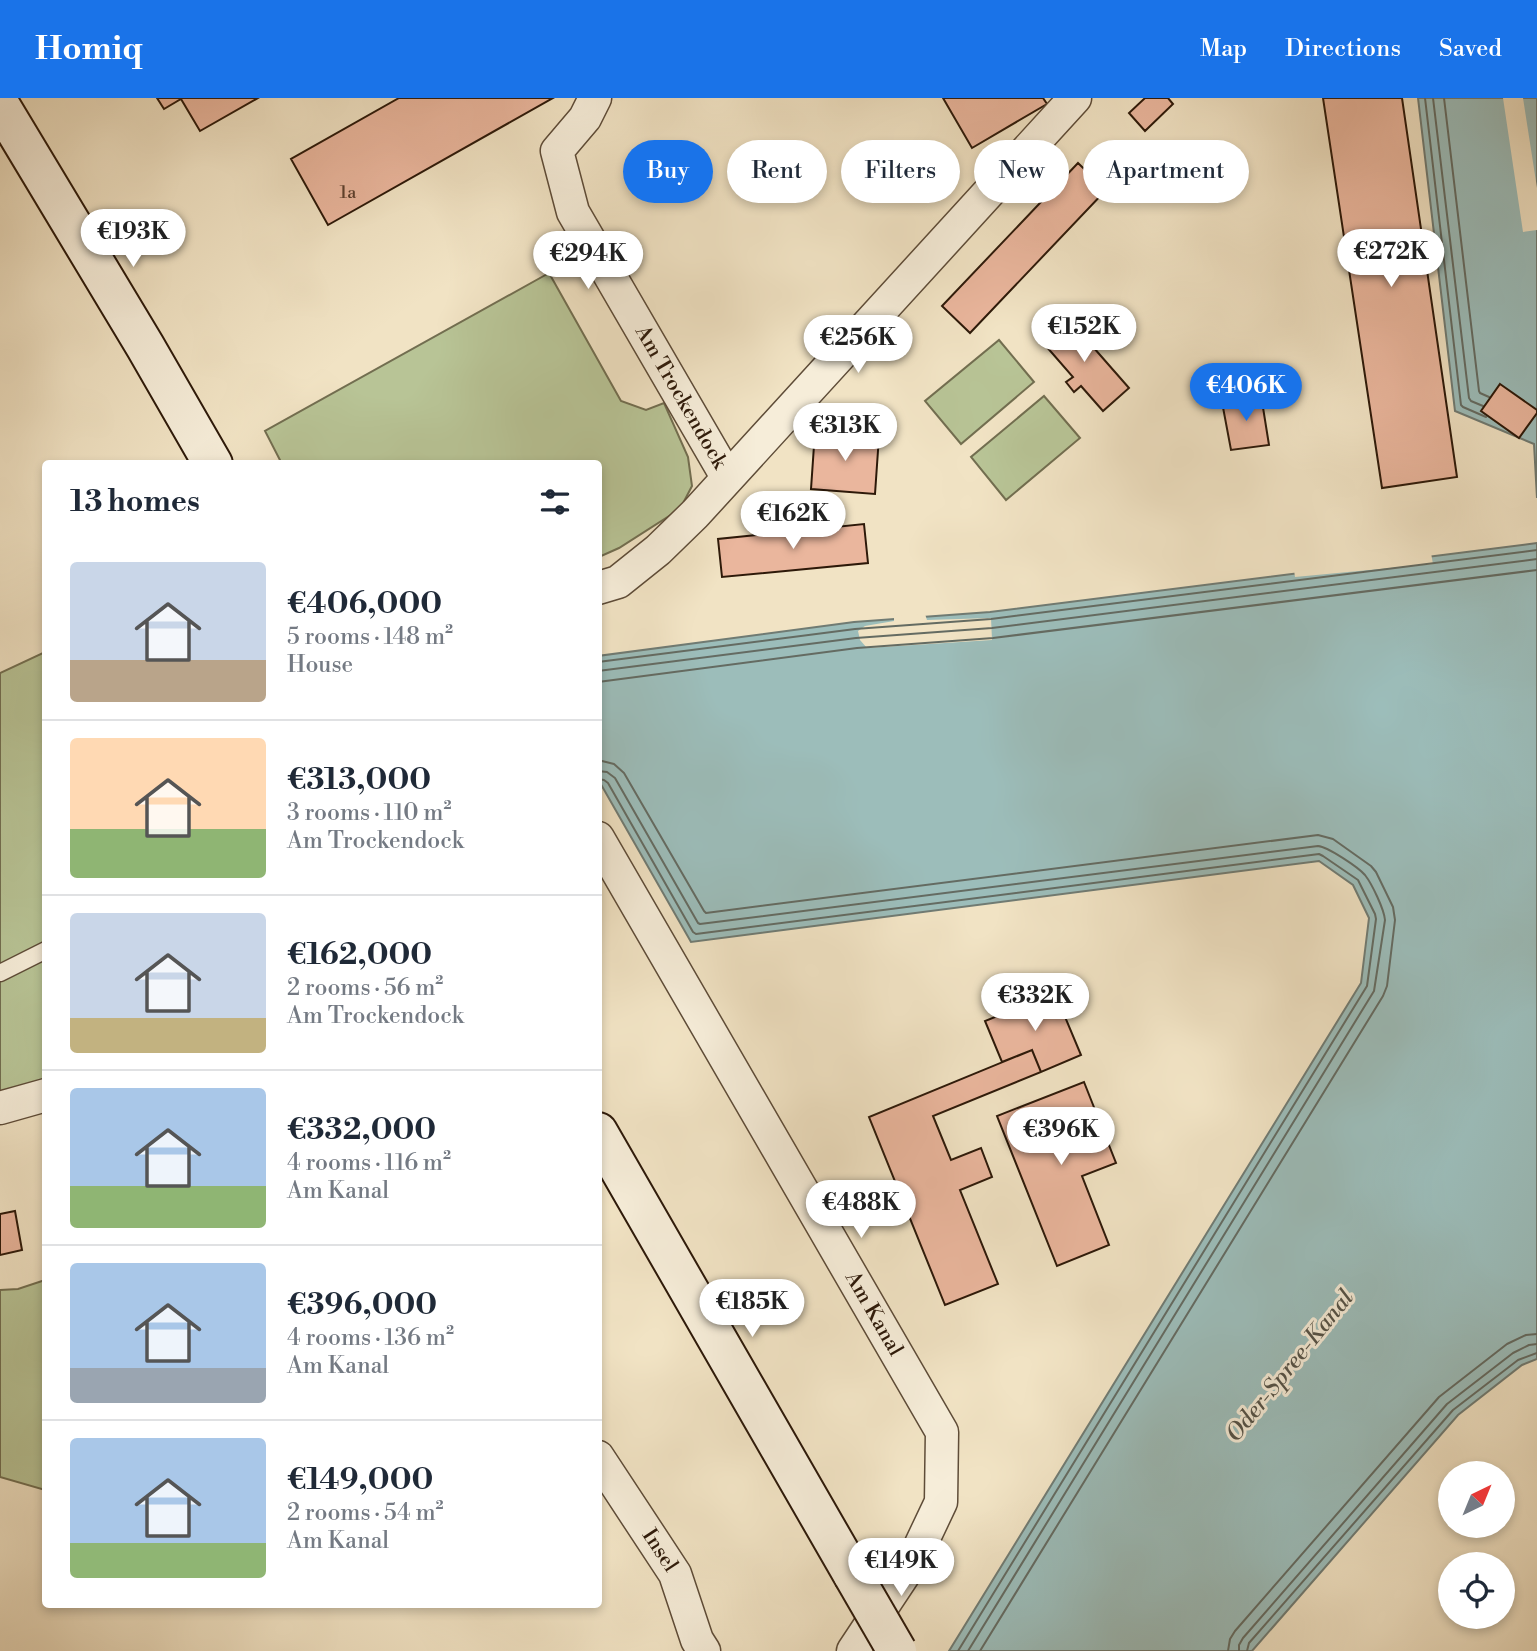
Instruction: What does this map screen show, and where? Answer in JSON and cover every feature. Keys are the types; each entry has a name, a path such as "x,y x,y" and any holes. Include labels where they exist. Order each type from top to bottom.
{"main road":[{"path":"0,105 211,460"},
{"path":"602,1139 897,1651"}],"street":[{"name":"Am Trockendock","path":"595,98 585,118 557,151 573,212 727,477"},
{"name":"Am Trockendock","path":"602,587 618,582 658,551 695,514 1075,98"},
{"name":"Am Kanal","path":"602,845 942,1432 941,1502 914,1559 853,1651"},
{"path":"0,1108 42,1096"},
{"name":"Insel","path":"602,1463 675,1574 697,1640 704,1651"}],"lane":[{"path":"0,974 42,952"}],"green space":[{"path":"549,273 621,401 646,410 664,403 688,457 692,486 680,509 619,548 602,556 602,460 280,460 265,431"},
{"path":"999,340 1034,382 961,444 925,401"},
{"path":"1044,396 1080,438 1006,500 971,457"},
{"path":"42,653 42,1084 0,1095 0,673"},
{"path":"42,1281 42,1489 0,1477 0,1290 18,1289"}],"water":[{"path":"1418,98 1537,98 1537,498 1534,444 1455,411"},
{"name":"Oder-Spree-Kanal","path":"1537,543 1537,1359 1522,1365 1458,1415 1252,1651 949,1651 1361,983 1369,918 1353,885 1319,861 691,942 602,786 602,655 854,622 990,612"}],"pier":[{"path":"1503,98 1523,98 1537,188 1537,230 1523,232"},
{"path":"1431,553 1433,564 1295,577 1294,570"},
{"path":"925,614 927,620 991,618 992,640 867,648 860,640 858,631 865,626 894,621 894,616"}],"building":[{"path":"157,98 258,98 200,131 181,99 164,109"},
{"path":"399,98 553,98 328,225 291,159"},
{"path":"943,98 1043,98 1047,104 986,140 974,140 972,148"},
{"path":"1145,98 1168,98 1173,104 1145,131 1129,113"},
{"path":"1323,98 1402,98 1457,477 1382,488"},
{"path":"1078,163 1083,168 1083,203 1094,203 970,333 942,306 1040,203 1069,203 1069,172"},
{"path":"1065,315 1129,388 1103,411 1081,386 1074,392 1066,382 1073,377 1039,338"},
{"path":"1500,384 1537,410 1519,438 1481,411"},
{"path":"1261,395 1269,445 1231,450 1222,402"},
{"path":"815,431 879,436 875,494 811,489"},
{"path":"864,524 868,563 722,577 718,539"},
{"path":"1055,993 1081,1055 1041,1072 1032,1050 1002,1062 985,1021"},
{"path":"1032,1050 1041,1072 933,1116 951,1160 981,1148 992,1177 960,1190 998,1284 945,1305 869,1117"},
{"path":"1084,1082 1116,1163 1082,1176 1109,1245 1057,1266 997,1116"},
{"path":"15,1211 22,1250 0,1255 0,1214"}]}
